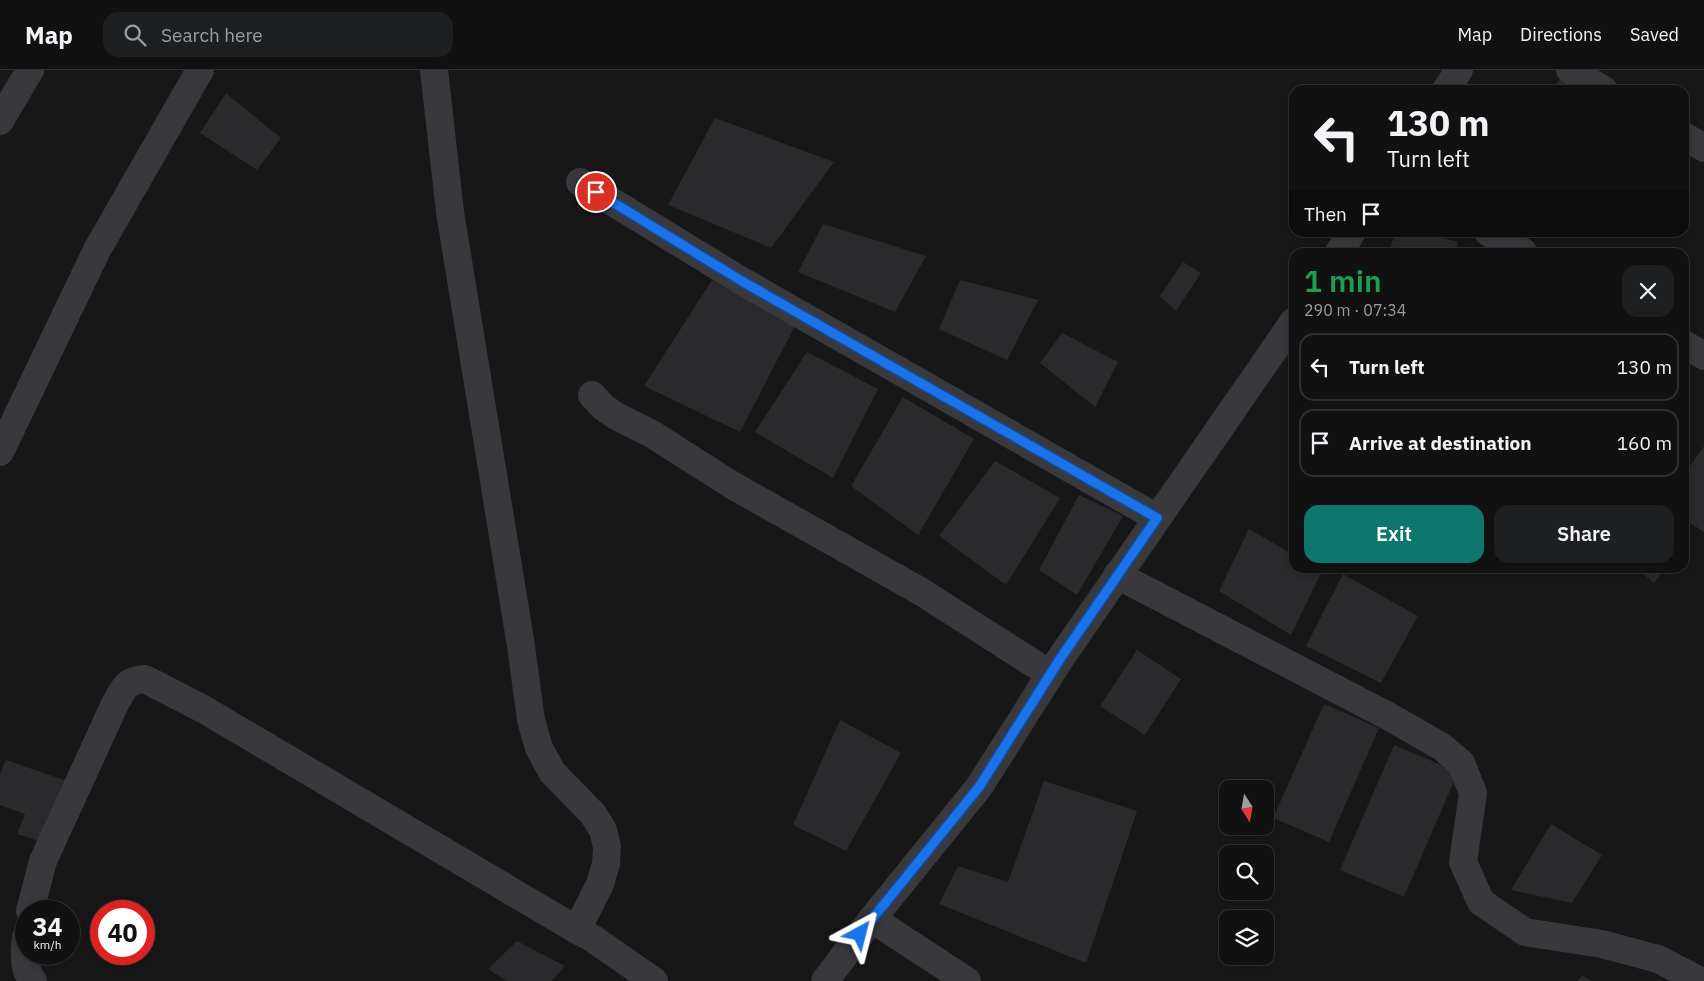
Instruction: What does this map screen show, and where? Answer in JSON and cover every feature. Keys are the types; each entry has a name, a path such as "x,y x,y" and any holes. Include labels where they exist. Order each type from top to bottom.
{"street":[{"path":"0,121 30,70"},
{"path":"0,452 97,250 200,70"},
{"path":"434,70 450,212 521,646 531,720 539,748 552,772 593,814 603,830 608,846 606,864 600,884 577,930"},
{"path":"1450,85 1460,70"},
{"path":"1570,70 1596,85"},
{"path":"1689,139 1704,148"},
{"path":"580,182 740,280 1157,518"},
{"path":"1342,248 1349,237"},
{"path":"1497,237 1516,248"},
{"path":"825,981 872,919 979,787 1050,674 1289,328"},
{"path":"1689,347 1704,356"},
{"path":"592,395 603,407 616,416 652,434 732,484 920,591 1050,674"},
{"path":"1117,575 1390,717 1442,747 1461,764 1473,793 1463,862 1481,902 1488,907 1525,932 1602,944 1658,960 1700,981"},
{"path":"33,900 43,861 114,706 128,684 136,680 145,679 205,710 592,938 654,981"},
{"path":"872,919 967,981"},
{"path":"26,965 34,981"}],"building":[{"path":"1563,75 1578,85 1556,85"},
{"path":"226,93 281,138 257,170 200,133"},
{"path":"715,118 834,162 771,248 668,205"},
{"path":"823,224 926,256 895,312 798,272"},
{"path":"1394,237 1440,237 1458,242 1456,248 1390,248"},
{"path":"1183,262 1201,273 1176,311 1160,296"},
{"path":"712,280 796,324 740,432 644,386"},
{"path":"960,280 1038,300 1007,360 939,329"},
{"path":"1062,333 1118,362 1095,407 1040,363"},
{"path":"807,352 878,389 833,478 755,432"},
{"path":"903,397 974,439 918,535 851,486"},
{"path":"1704,446 1704,532 1689,522 1689,468"},
{"path":"995,461 1060,498 1006,585 939,536"},
{"path":"1079,495 1123,516 1077,595 1039,570"},
{"path":"1249,529 1289,552 1289,573 1321,573 1291,635 1219,591"},
{"path":"1642,573 1661,573 1654,583"},
{"path":"1343,574 1418,616 1381,683 1306,646"},
{"path":"1137,650 1181,679 1145,735 1100,706"},
{"path":"1324,704 1379,728 1329,842 1274,818"},
{"path":"840,720 901,753 846,851 793,825"},
{"path":"1394,745 1458,772 1404,897 1340,870"},
{"path":"6,760 67,781 42,842 17,834 25,814 0,805 0,774"},
{"path":"1044,781 1137,811 1086,963 939,904 958,866 1008,882"},
{"path":"1551,824 1602,855 1572,903 1511,890"},
{"path":"517,941 565,966 552,981 507,981 488,969"},
{"path":"1582,975 1593,981 1578,981"}],"route":[{"path":"596,192 740,280 1157,518 1060,659 979,787 860,934"}]}
